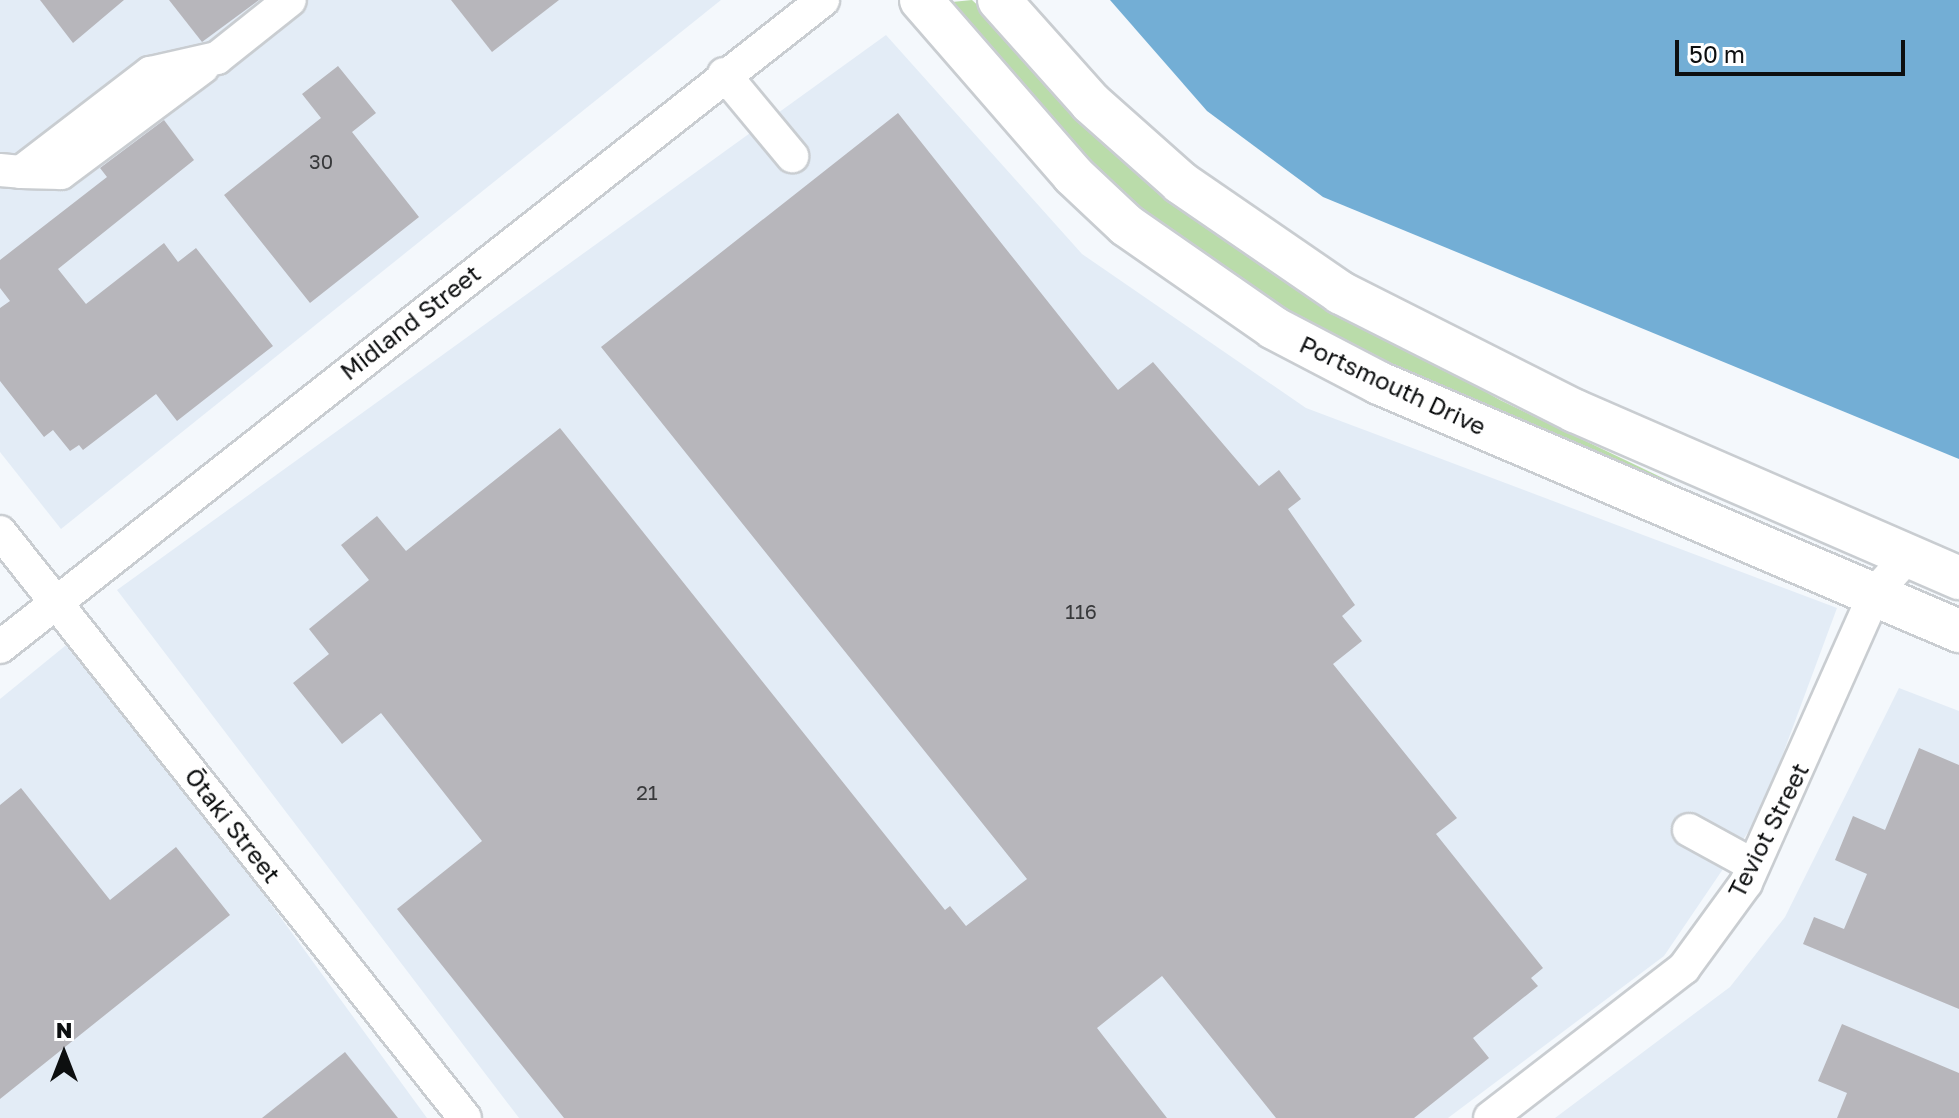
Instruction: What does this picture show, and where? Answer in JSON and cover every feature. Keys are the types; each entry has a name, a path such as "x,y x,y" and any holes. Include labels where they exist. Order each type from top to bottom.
{"main road":[{"name":"Portsmouth Drive","path":"921,0 1073,175 1126,225 1274,328 1379,383 1959,631"},
{"path":"999,0 1091,103 1181,183 1329,286 1467,360 1959,578"}],"street":[{"path":"11,171 150,73 217,58 290,0"},
{"name":"Midland Street","path":"0,647 724,74 823,0"},
{"path":"724,74 792,156"},
{"name":"Ōtaki Street","path":"0,532 465,1118"},
{"name":"Teviot Street","path":"1490,1118 1684,968 1746,883 1751,864 1793,785 1875,593 1909,555"},
{"path":"1689,830 1751,864"}],"shaded area":[{"path":"0,0 721,0 61,529 0,452"},
{"path":"886,35 1082,254 1306,408 1837,608 1761,813 1664,956 1448,1118 519,1118 117,590"},
{"path":"76,637 427,1118 0,1118 0,699"},
{"path":"1899,688 1959,711 1959,1118 1555,1118 1730,987 1785,917"}],"green space":[{"path":"972,0 1254,259 1500,400 1671,482 1668,489 1347,350 1203,265 1086,162 952,2"}],"water":[{"path":"1110,0 1959,0 1959,459 1323,197 1207,111"}],"building":[{"path":"40,0 124,0 73,43"},
{"path":"169,0 259,0 202,42"},
{"path":"451,0 559,0 492,52"},
{"path":"338,66 376,113 352,132 419,217 310,303 224,195 321,118 302,94"},
{"path":"898,113 1118,390 1153,362 1259,486 1279,470 1301,499 1288,509 1355,605 1342,616 1362,641 1333,664 1457,818 1436,834 1543,968 1531,978 1538,986 1473,1038 1489,1058 1414,1118 1276,1118 1162,976 1097,1028 1167,1118 564,1118 397,909 482,841 381,713 342,744 293,683 329,654 309,629 369,580 341,545 377,516 406,551 560,428 945,910 950,906 966,926 1027,879 601,347"},
{"path":"164,120 194,160 58,269 86,304 164,243 178,262 196,248 273,346 177,421 156,394 83,450 79,445 70,451 53,430 44,437 0,381 0,308 10,301 0,288 0,260 107,177 100,168"},
{"path":"1919,748 1959,765 1959,1009 1803,944 1814,917 1844,929 1867,874 1835,860 1853,816 1885,830"},
{"path":"21,788 110,900 176,847 230,915 0,1099 0,805"},
{"path":"1842,1024 1959,1073 1959,1118 1837,1118 1847,1093 1818,1081"},
{"path":"345,1052 398,1118 262,1118"}]}
